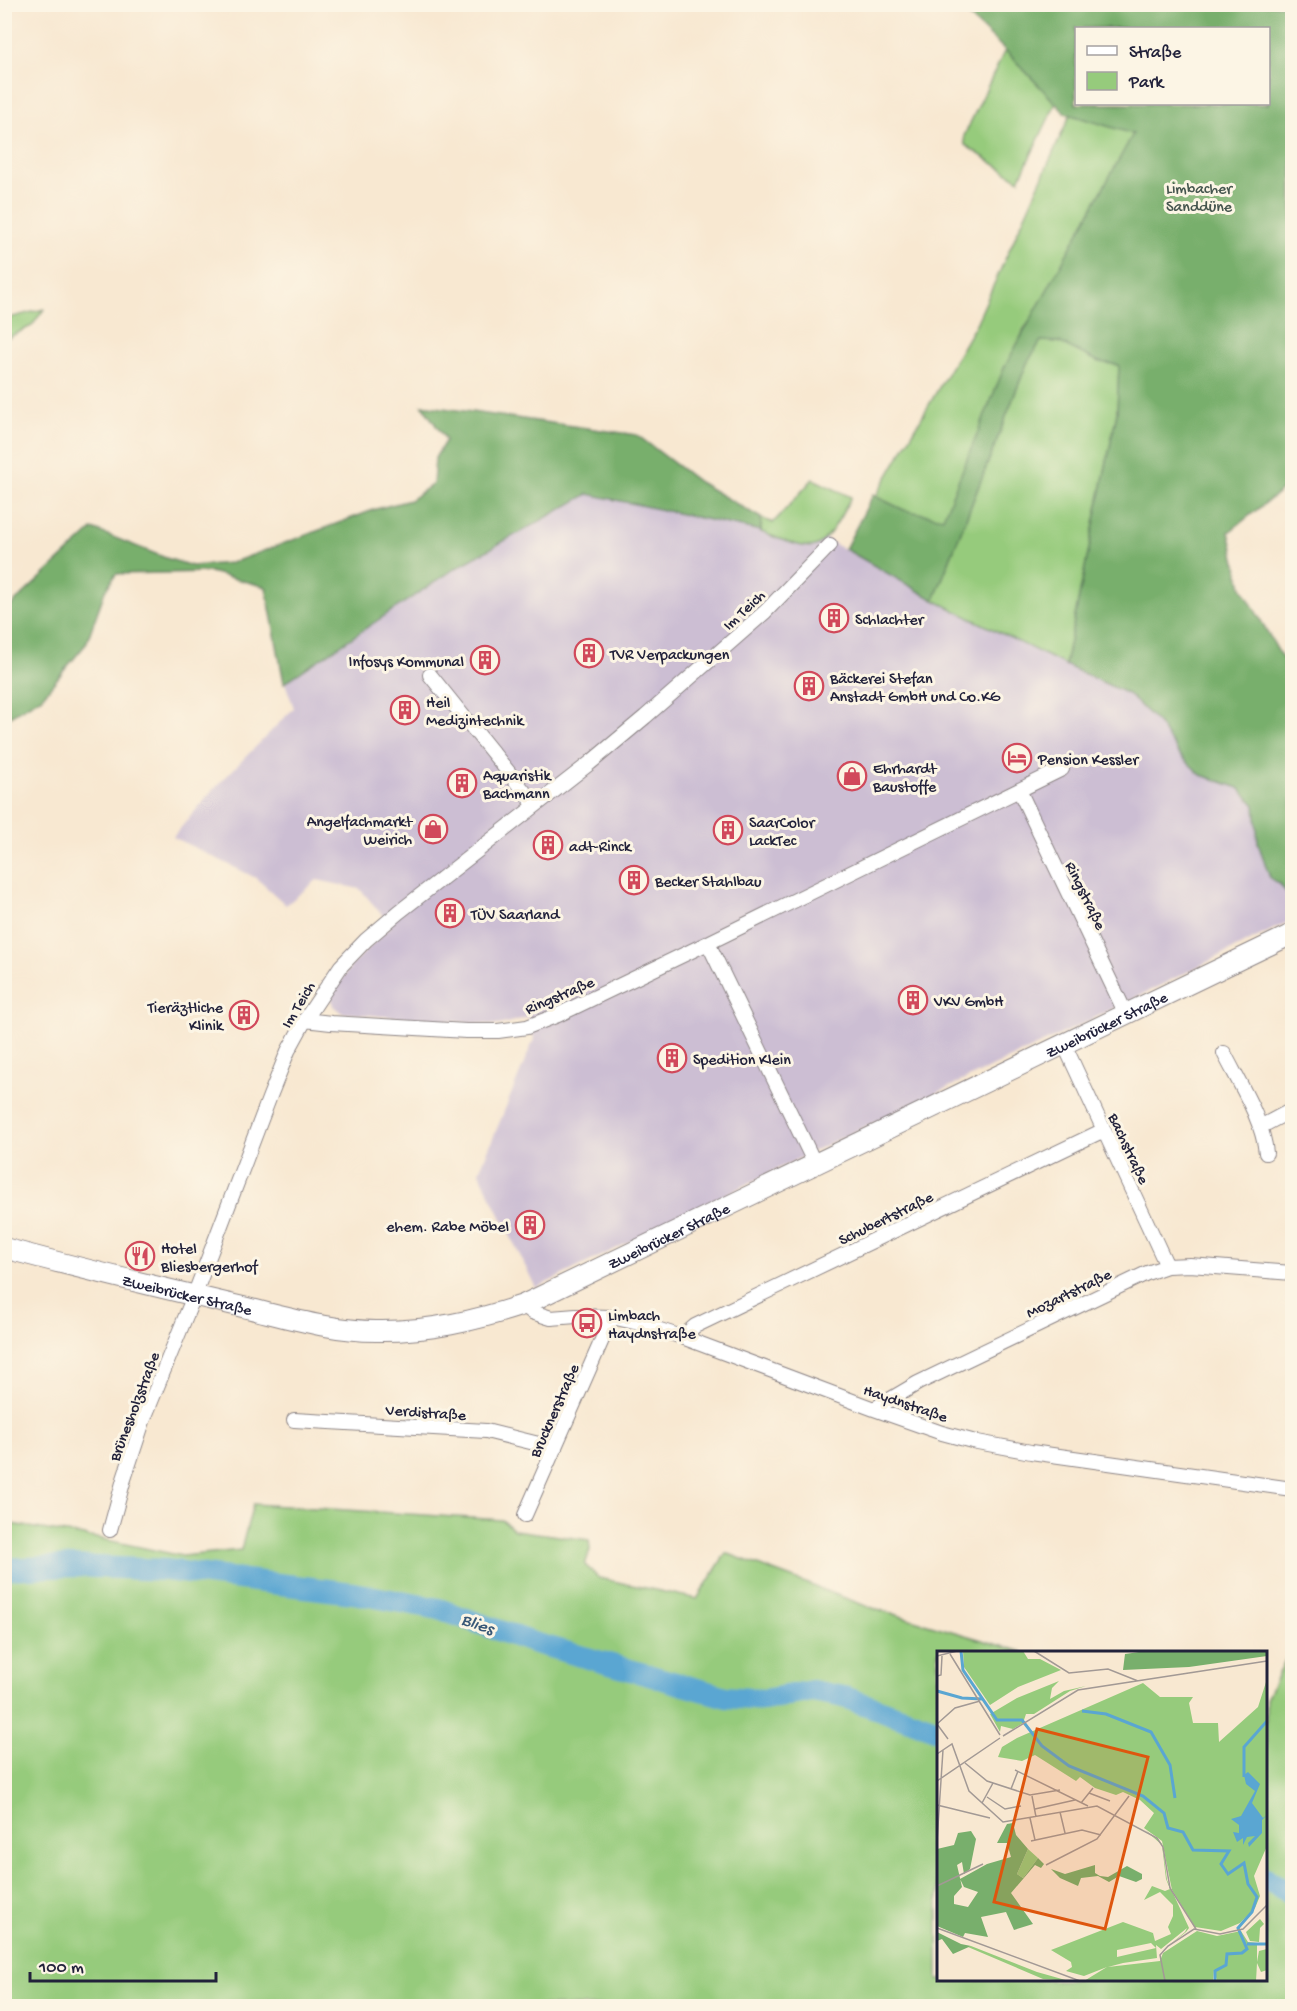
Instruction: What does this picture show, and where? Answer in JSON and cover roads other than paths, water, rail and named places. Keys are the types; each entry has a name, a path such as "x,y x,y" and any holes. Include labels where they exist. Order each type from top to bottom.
{"street":[{"name":"Im Teich","path":"194,1296 288,1051 305,1020 341,966 366,940 617,740 725,648 765,612 830,545"},
{"path":"430,675 535,805"},
{"name":"Ringstraße","path":"305,1020 466,1031 498,1031 527,1027 558,1015 708,943 1062,769"},
{"name":"Ringstraße","path":"1019,790 1126,1014"},
{"name":"Zweibrücker Straße","path":"4,1248 290,1318 374,1331 426,1329 456,1324 523,1305 1293,934"},
{"path":"708,943 815,1164"},
{"name":"Bachstraße","path":"1064,1044 1167,1266"},
{"path":"1224,1053 1260,1127 1265,1140 1266,1153"},
{"path":"1260,1127 1293,1110"},
{"name":"Schubertstraße","path":"682,1337 695,1326 1104,1130"},
{"name":"Mozartstraße","path":"874,1409 918,1383 1066,1310 1167,1266 1190,1265 1293,1273"},
{"name":"Brünesholzstraße","path":"111,1530 124,1479 143,1421 194,1296"},
{"name":"Haydnstraße","path":"523,1305 532,1312 551,1318 612,1317 638,1323 682,1337 942,1433 1064,1457 1293,1489"},
{"name":"Brucknerstraße","path":"525,1515 612,1317"},
{"name":"Verdistraße","path":"294,1420 486,1431 555,1448"}],"waterway":[{"name":"Blies","path":"4,1569 73,1566 165,1570 353,1593 439,1609 531,1642 726,1697 764,1700 812,1691 844,1697 937,1730"},
{"name":"Blies","path":"1267,1880 1292,1894"}],"place":[{"name":"Schlachter","path":"834,618"},
{"name":"TVR Verpackungen","path":"589,653"},
{"name":"Infosys Kommunal","path":"485,660"},
{"name":"Bäckerei Stefan Anstadt GmbH und Co.KG","path":"809,686"},
{"name":"Heil Medizintechnik","path":"405,710"},
{"name":"Pension Kessler","path":"1017,758"},
{"name":"Ehrhardt Baustoffe","path":"852,776"},
{"name":"Aquaristik Bachmann","path":"462,783"},
{"name":"Angelfachmarkt Weirich","path":"433,829"},
{"name":"SaarColor LackTec","path":"728,830"},
{"name":"adt-Rinck","path":"548,845"},
{"name":"Becker Stahlbau","path":"634,880"},
{"name":"TÜV Saarland","path":"450,913"},
{"name":"VKV GmbH","path":"913,1000"},
{"name":"Tieräztliche Klinik","path":"244,1015"},
{"name":"Spedition Klein","path":"672,1058"},
{"name":"ehem. Rabe Möbel","path":"530,1225"},
{"name":"Hotel Bliesbergerhof","path":"140,1256"},
{"name":"Limbach Haydnstraße","path":"587,1323"}],"park label":[{"name":"Limbacher Sanddüne","path":"1199,196"}]}
